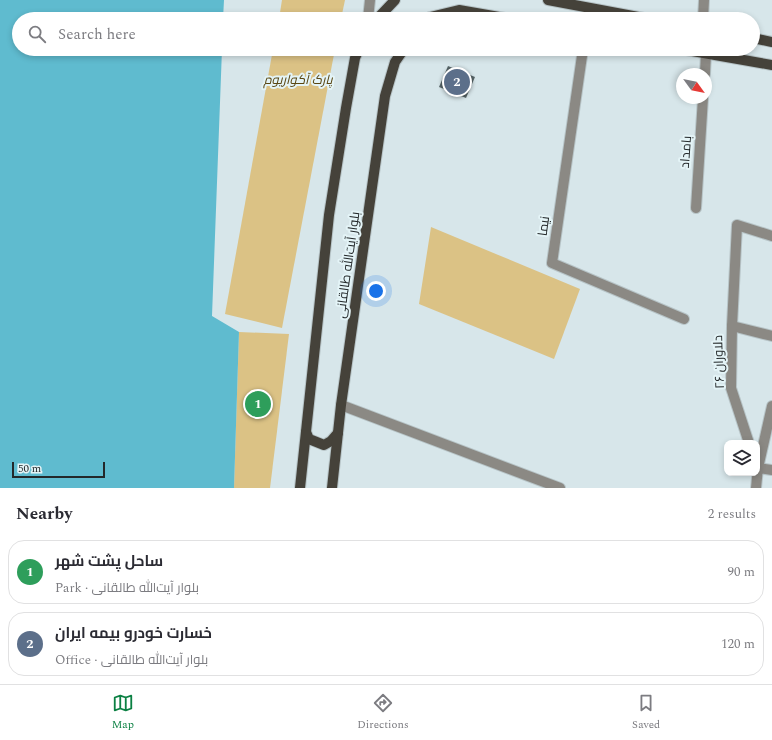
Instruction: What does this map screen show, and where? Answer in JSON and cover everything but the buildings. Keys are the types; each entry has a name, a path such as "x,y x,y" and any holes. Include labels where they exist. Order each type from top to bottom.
{"main road":[{"path":"384,12 395,0"},
{"path":"548,0 562,1 615,12"},
{"path":"451,12 459,10 471,12"},
{"path":"760,39 772,42"},
{"name":"بلوار آیت‌الله طالقانی","path":"300,488 329,216 356,56"},
{"name":"بلوار آیت‌الله طالقانی","path":"332,488 338,433 385,96 395,62 399,56"},
{"path":"718,56 772,65"},
{"path":"306,432 310,439 324,445 338,433"}],"street":[{"path":"369,12 370,0"},
{"path":"703,12 704,0"},
{"name":"نیما","path":"582,56 552,263 684,319"},
{"path":"705,68 706,56"},
{"name":"بامداد","path":"696,208 703,104"},
{"name":"دلاوران ۲۶","path":"748,440 731,388 732,326 737,225 772,236"},
{"path":"732,326 772,336"},
{"path":"342,405 560,488"},
{"path":"760,454 772,406"},
{"path":"760,467 772,470"},
{"path":"756,488 757,476"}],"green space":[{"path":"282,0 345,0 342,12 280,12"},
{"name":"پارک آکواریوم","path":"272,56 334,56 282,328 225,314"},
{"path":"431,227 580,289 554,359 419,304"},
{"path":"239,332 289,334 270,488 234,488"}],"water":[{"path":"0,0 224,0 223,12 12,12 12,56 222,56 212,316 239,332 234,488 0,488"}],"place":[{"name":"خسارت خودرو بیمه ایران","path":"457,82"},
{"name":"ساحل پشت شهر","path":"258,404"}]}
